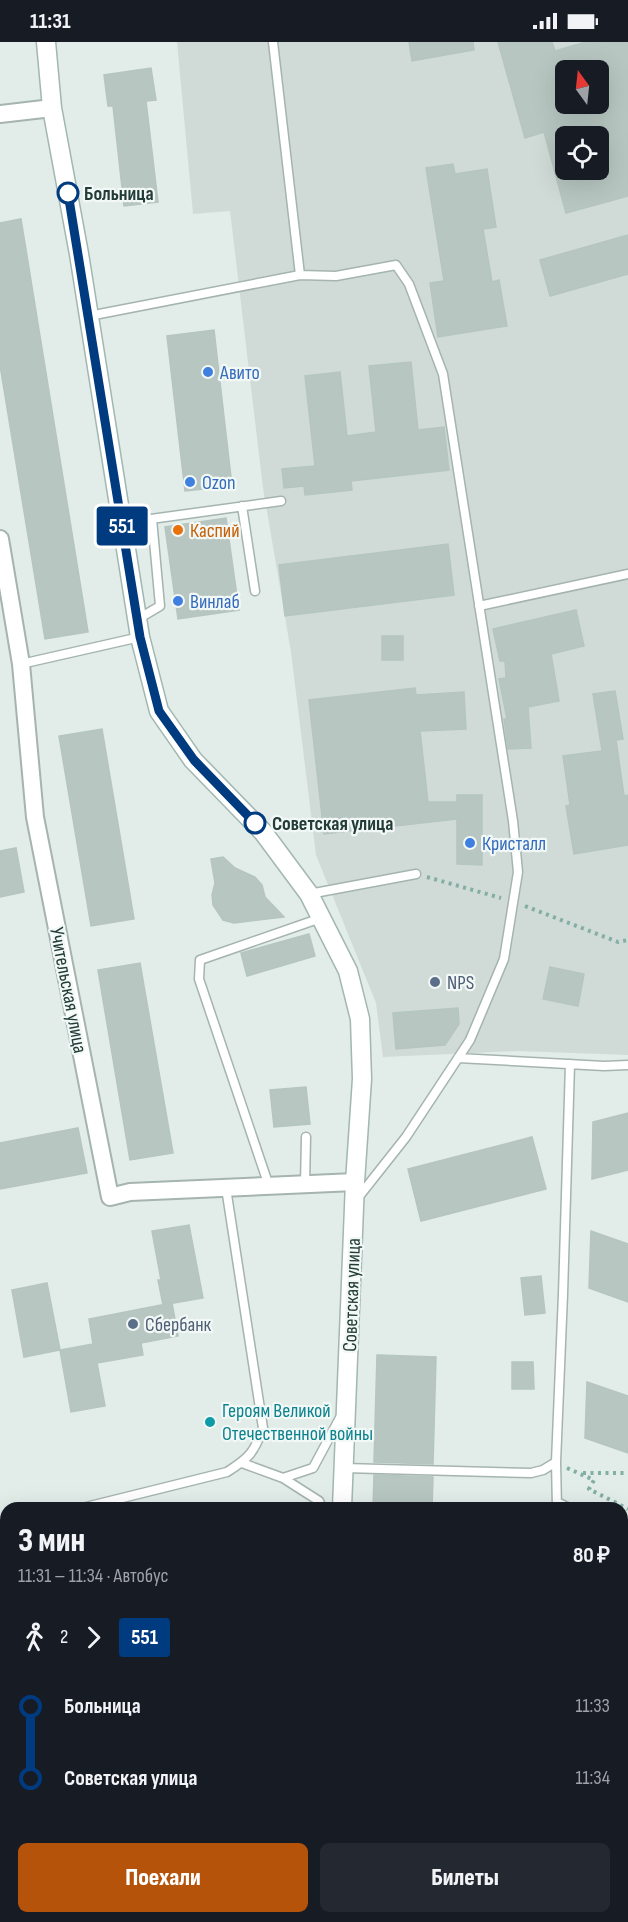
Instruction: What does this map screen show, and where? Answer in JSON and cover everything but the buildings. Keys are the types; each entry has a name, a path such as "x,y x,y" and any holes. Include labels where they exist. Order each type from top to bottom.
{"main road":[{"name":"Советская улица","path":"46,42 52,108 89,316 138,628 159,711 194,760 263,832 309,894 348,970 360,1018 362,1079 355,1182 342,1502"}],"street":[{"path":"0,114 52,108"},
{"name":"Учительская улица","path":"0,539 21,664 35,817 110,1197 130,1192 355,1182"}],"lane":[{"path":"273,42 300,275"},
{"path":"89,316 300,275 336,276 396,265 410,284 443,374 519,872 504,959 470,1040 406,1137 355,1202"},
{"path":"121,523 281,501"},
{"path":"242,506 255,591"},
{"path":"21,664 138,628 160,606 152,519"},
{"path":"479,606 628,574"},
{"path":"309,894 416,874"},
{"path":"269,1186 199,979 200,960 321,918"},
{"path":"458,1058 628,1065"},
{"path":"557,1502 556,1462 570,1064"},
{"path":"306,1137 306,1184"},
{"path":"106,1502 227,1472 242,1463 253,1451 263,1428 226,1188"},
{"path":"283,1478 313,1468 347,1405"},
{"path":"344,1468 531,1473 543,1470 556,1462"},
{"path":"242,1463 283,1478 319,1502"}],"path":[{"path":"556,1462 594,1480 589,1489 614,1502"},
{"path":"579,1473 628,1473"}],"shaded area":[{"path":"177,42 628,42 628,1055 518,1051 383,1057 376,1003 316,855 291,652 263,488 230,211 193,214"}],"bus line":[{"name":"551","path":"68,193 140,637 159,711 194,760 255,823"}],"place":[{"name":"Больница","path":"68,193"},
{"name":"Авито","path":"208,372"},
{"name":"Ozon","path":"190,482"},
{"name":"Каспий","path":"178,530"},
{"name":"Винлаб","path":"178,601"},
{"name":"Советская улица","path":"255,823"},
{"name":"Кристалл","path":"470,843"},
{"name":"NPS","path":"435,982"},
{"name":"Сбербанк","path":"133,1324"},
{"name":"Героям Великой Отечественной войны","path":"210,1422"}]}
